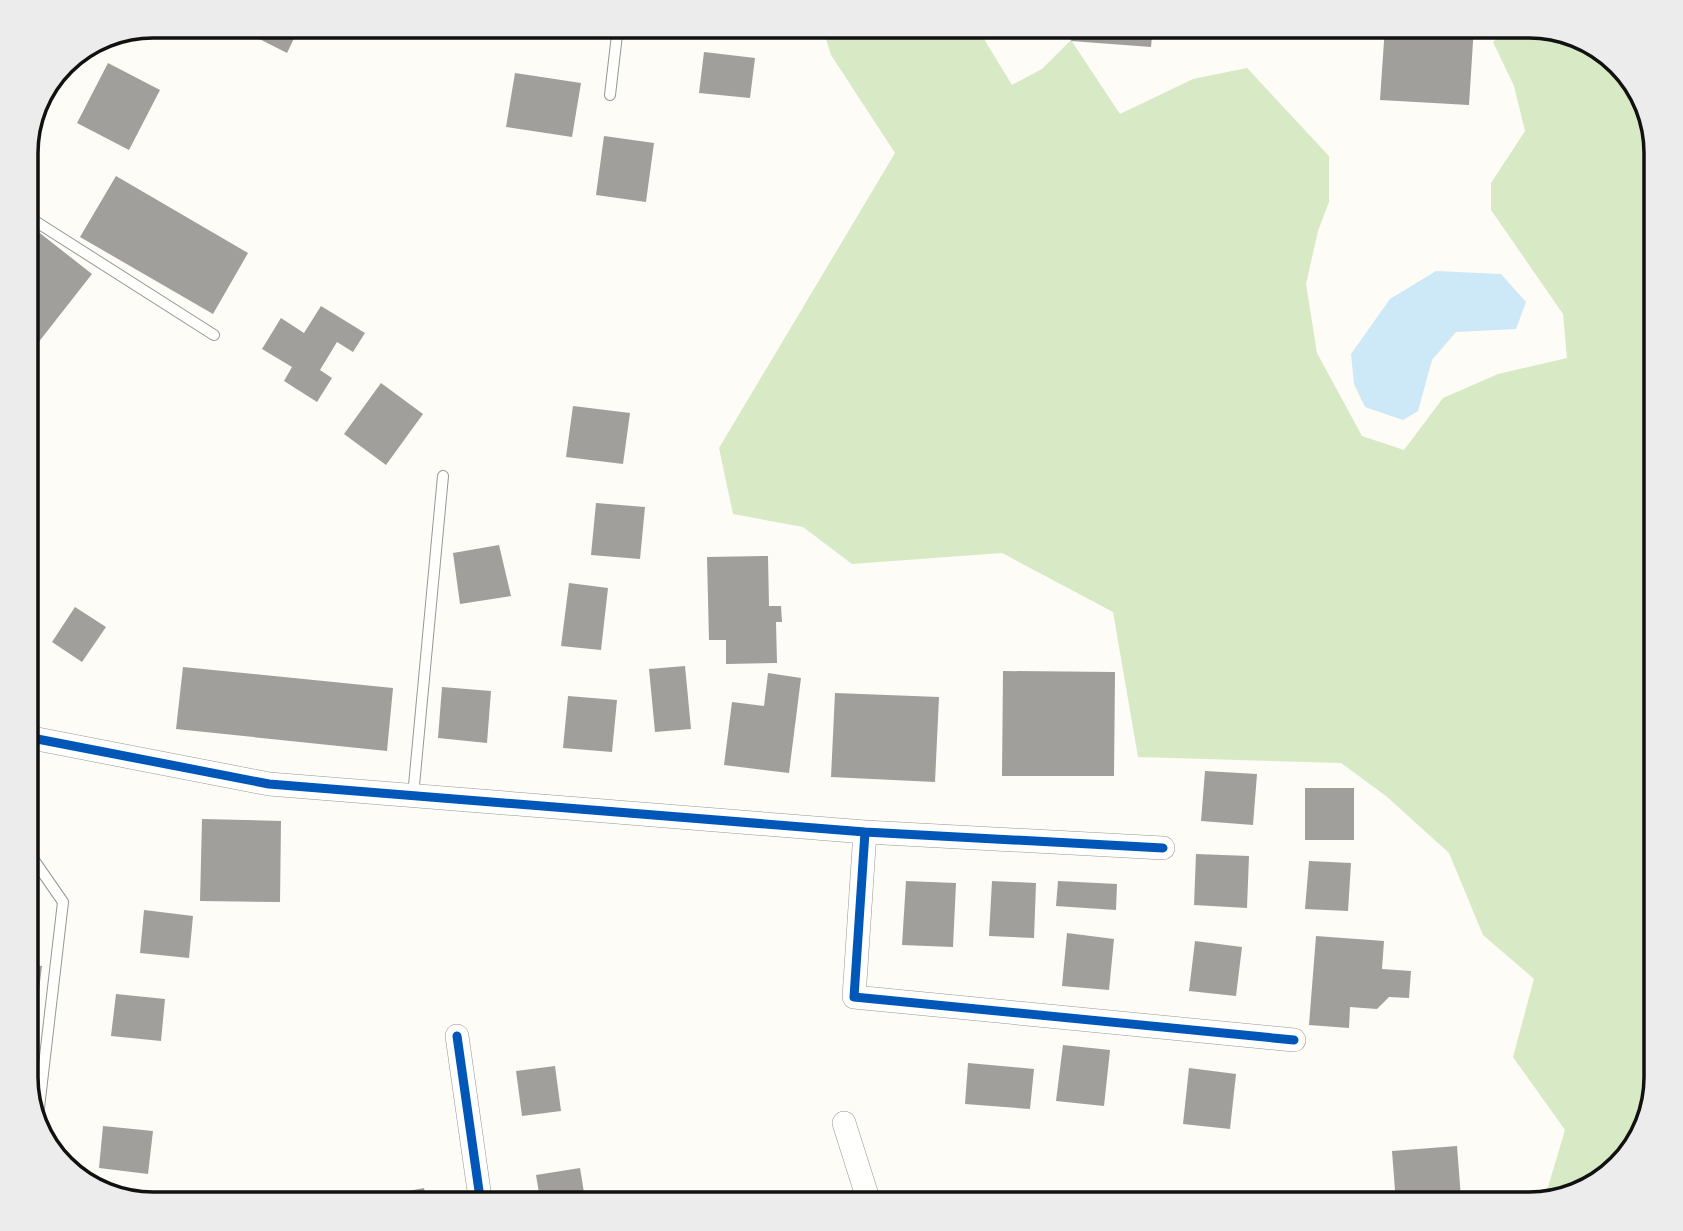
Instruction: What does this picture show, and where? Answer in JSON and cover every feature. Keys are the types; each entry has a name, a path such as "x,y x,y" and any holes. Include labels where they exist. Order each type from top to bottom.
{"street":[{"path":"39,739 269,784 865,832 1163,848"},
{"path":"865,832 854,997 1294,1041"},
{"path":"457,1036 479,1192"},
{"path":"844,1123 866,1192"}],"lane":[{"path":"610,94 617,38"},
{"path":"39,224 214,335"},
{"path":"413,796 443,476"},
{"path":"39,867 63,902 40,1096"}],"green space":[{"path":"826,38 983,38 1012,85 1042,69 1071,40 1120,114 1193,79 1247,68 1329,156 1329,202 1318,231 1306,284 1317,353 1362,436 1404,450 1443,398 1498,374 1567,358 1563,314 1491,210 1491,183 1525,131 1514,86 1493,42 1497,38 1544,39 1580,50 1599,62 1625,90 1633,103 1644,139 1644,1092 1629,1135 1605,1164 1593,1173 1580,1181 1545,1192 1565,1130 1513,1057 1534,979 1483,935 1449,853 1386,796 1341,763 1138,757 1113,612 1002,553 852,564 803,527 733,514 719,448 895,153 831,55"}],"water":[{"path":"1436,271 1501,274 1526,302 1516,329 1456,332 1432,360 1418,411 1403,420 1365,407 1354,384 1351,354 1390,299"}],"building":[{"path":"258,38 294,38 287,53"},
{"path":"1071,38 1152,38 1151,47 1071,41"},
{"path":"1384,38 1473,38 1469,105 1380,100"},
{"path":"704,52 755,58 750,98 699,93"},
{"path":"108,63 160,90 129,150 77,123"},
{"path":"515,73 581,83 572,137 506,127"},
{"path":"604,136 654,143 646,202 596,195"},
{"path":"116,176 248,253 213,314 80,237"},
{"path":"39,232 92,274 39,342"},
{"path":"321,306 365,333 353,352 337,342 320,370 332,378 317,402 284,381 292,367 262,349 281,318 304,333"},
{"path":"381,383 423,414 386,465 344,434"},
{"path":"573,406 630,413 623,464 566,457"},
{"path":"596,503 645,507 640,559 591,555"},
{"path":"499,545 511,596 460,604 453,553"},
{"path":"768,556 769,606 781,606 782,622 776,622 777,663 726,664 726,640 709,640 707,557"},
{"path":"569,583 608,588 601,650 561,646"},
{"path":"75,607 106,627 82,662 52,642"},
{"path":"685,666 691,729 655,732 649,669"},
{"path":"183,667 393,688 387,751 176,729"},
{"path":"1003,671 1115,672 1114,776 1002,776"},
{"path":"768,673 801,678 789,773 724,765 732,702 764,706"},
{"path":"442,687 491,691 487,743 438,738"},
{"path":"835,693 939,697 935,782 831,777"},
{"path":"568,696 617,700 612,752 563,748"},
{"path":"1205,771 1257,774 1253,825 1201,821"},
{"path":"1305,788 1354,788 1354,840 1305,840"},
{"path":"202,819 281,821 280,902 200,901"},
{"path":"1196,854 1249,856 1247,908 1194,905"},
{"path":"1309,861 1351,863 1348,911 1305,909"},
{"path":"906,881 956,883 953,947 902,945"},
{"path":"992,881 1036,883 1034,938 989,936"},
{"path":"1058,881 1117,884 1116,910 1056,906"},
{"path":"144,910 193,916 189,958 140,953"},
{"path":"1067,933 1114,939 1109,990 1062,986"},
{"path":"1316,936 1384,941 1382,969 1411,971 1409,998 1389,997 1377,1009 1350,1007 1349,1028 1309,1025"},
{"path":"1195,941 1242,947 1236,996 1189,991"},
{"path":"39,966 42,966 39,990"},
{"path":"116,994 165,999 161,1041 111,1036"},
{"path":"1063,1045 1110,1050 1104,1106 1056,1101"},
{"path":"968,1063 1034,1069 1030,1109 965,1104"},
{"path":"555,1066 561,1111 522,1116 516,1071"},
{"path":"1189,1068 1236,1074 1230,1129 1183,1124"},
{"path":"103,1126 153,1131 148,1174 99,1168"},
{"path":"1457,1146 1461,1192 1395,1192 1392,1151"},
{"path":"580,1168 584,1192 539,1192 536,1175"},
{"path":"424,1188 425,1192 403,1192"}],"cycle path":[{"path":"39,739 269,784 865,832 1163,848"},
{"path":"865,832 854,997 1294,1040"},
{"path":"457,1036 479,1192"}]}
